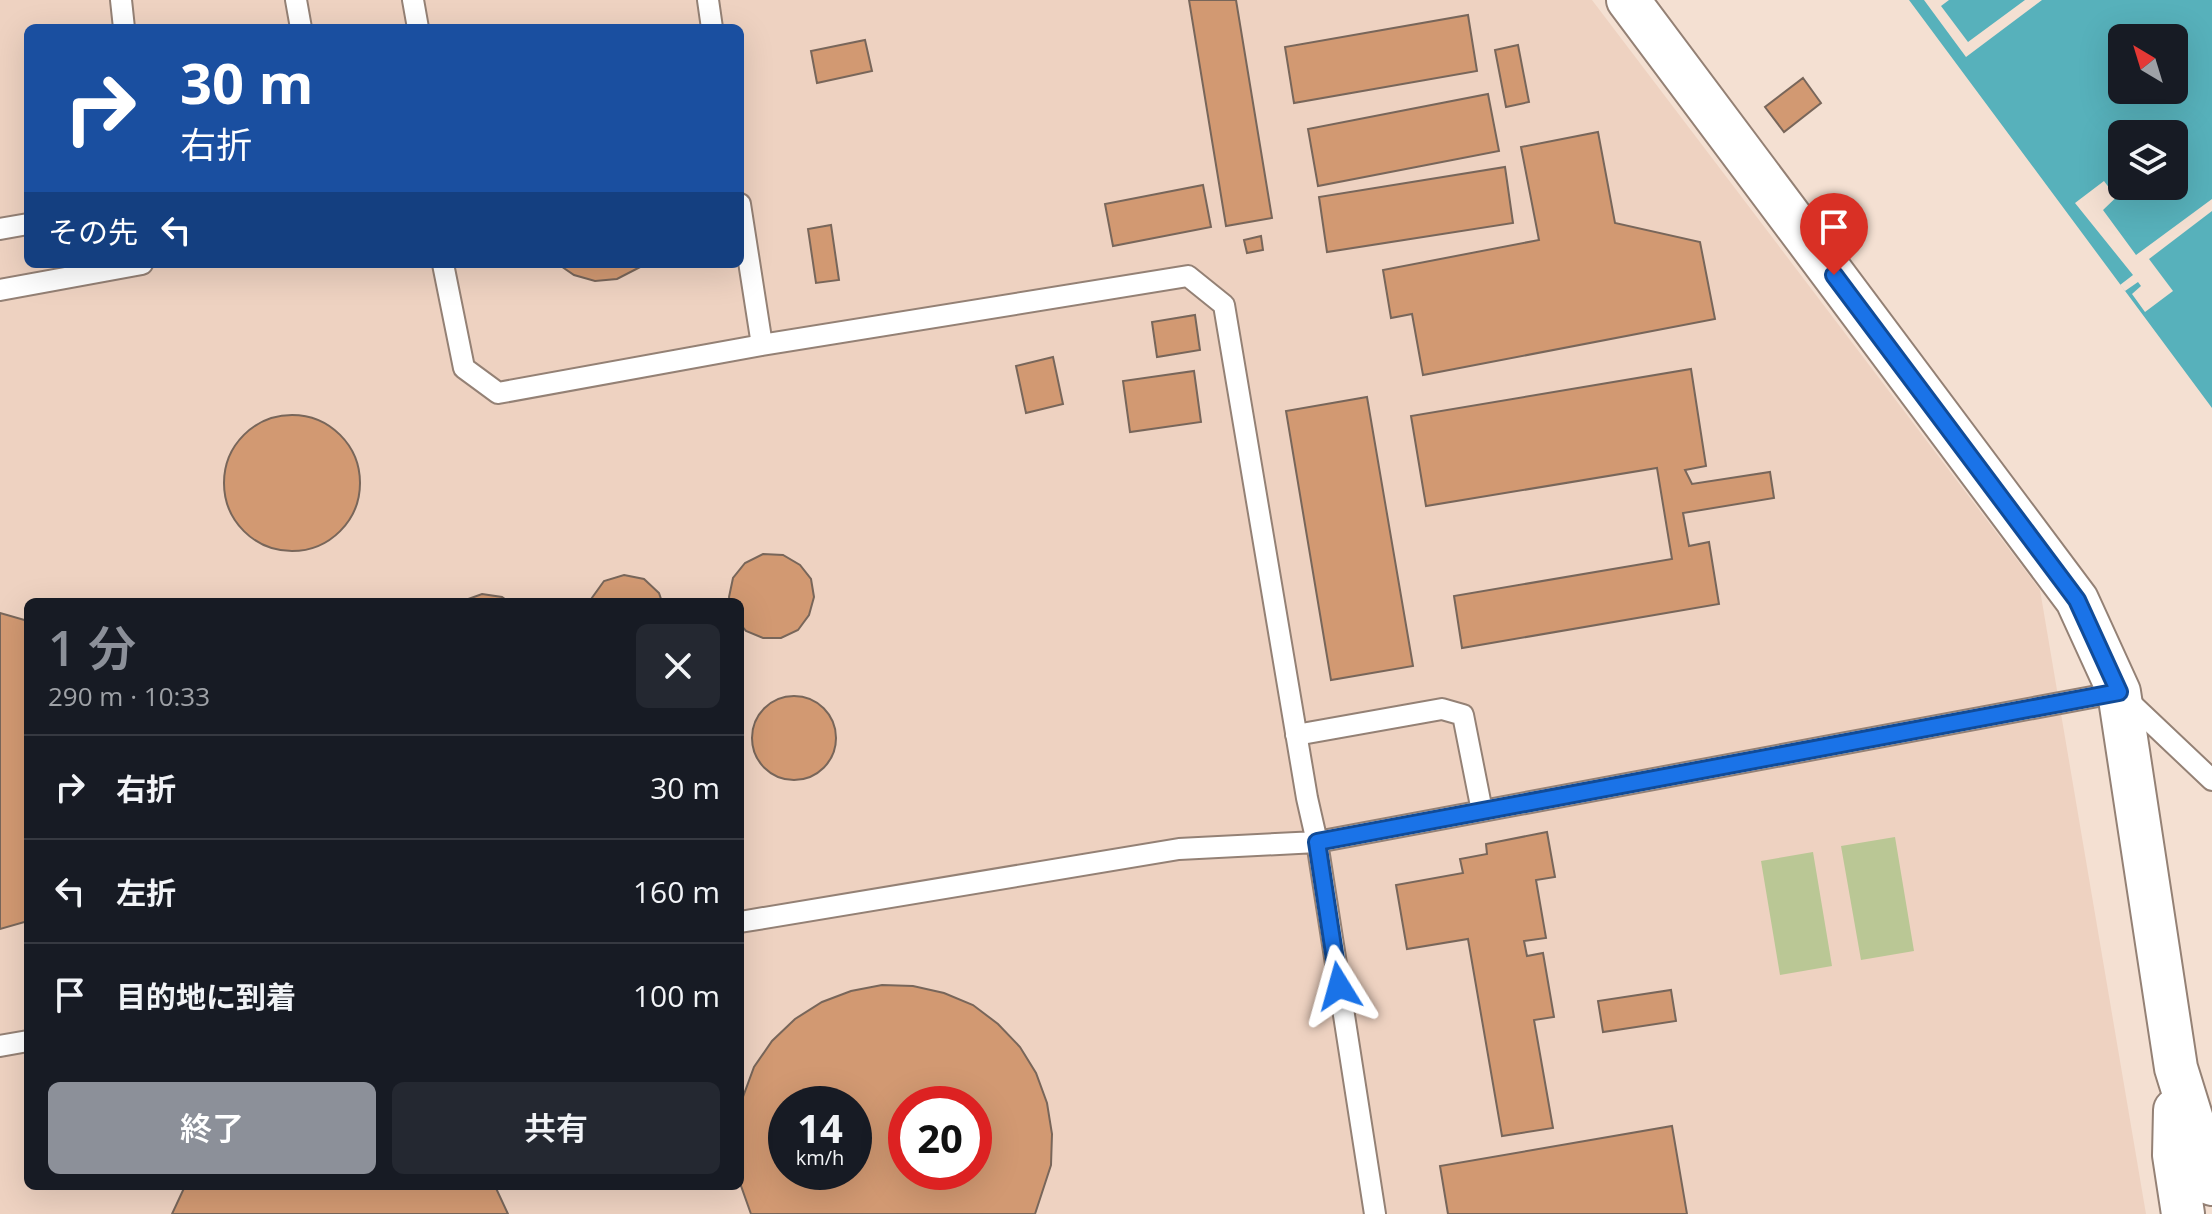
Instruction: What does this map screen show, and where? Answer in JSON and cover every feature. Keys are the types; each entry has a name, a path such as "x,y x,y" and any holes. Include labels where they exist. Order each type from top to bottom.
{"street":[{"path":"1628,0 2077,600 2119,692 2176,1068 2212,1184"},
{"path":"2176,1068 2174,1155 2183,1214"}],"lane":[{"path":"121,0 124,24"},
{"path":"296,0 300,24"},
{"path":"413,0 417,24"},
{"path":"708,0 711,24"},
{"path":"0,229 24,225"},
{"path":"744,230 762,345"},
{"path":"0,290 120,268"},
{"path":"444,268 464,368 498,393 762,345 1188,276 1224,305 1296,735 1317,842 1375,1214"},
{"path":"744,921 1179,849 1317,842 2119,692 2212,780"},
{"path":"1296,735 1442,709 1463,715 1469,731 1482,811"},
{"path":"0,1046 24,1042"}],"shaded area":[{"path":"0,0 1592,0 2040,590 2146,1214 0,1214"}],"green space":[{"path":"1895,837 1914,951 1861,960 1841,846"},
{"path":"1813,852 1832,966 1780,975 1761,861"}],"water":[{"path":"1909,0 2212,0 2212,408"}],"pier":[{"path":"1924,0 1949,0 1941,6 1968,42 2025,0 2042,0 1966,57"},
{"path":"2104,181 2108,186 2108,200 2113,200 2103,210 2136,255 2212,199 2212,211 2149,259 2173,291 2145,312 2132,294 2141,286 2138,282 2125,291 2120,285 2133,275 2075,203"}],"building":[{"path":"1189,0 1236,0 1272,218 1226,226"},
{"path":"1468,15 1477,71 1294,103 1285,47"},
{"path":"865,40 872,71 817,83 811,51"},
{"path":"1518,45 1529,102 1506,107 1495,50"},
{"path":"1803,78 1821,103 1784,132 1765,107"},
{"path":"1488,94 1499,151 1318,186 1308,129"},
{"path":"1598,132 1615,223 1700,242 1715,319 1423,375 1412,314 1391,318 1383,270 1539,240 1521,147"},
{"path":"1505,167 1513,223 1327,252 1319,197"},
{"path":"1203,185 1211,227 1113,246 1105,204"},
{"path":"831,225 839,280 816,283 808,229"},
{"path":"1261,236 1263,250 1247,253 1244,240"},
{"path":"564,268 638,268 617,279 595,281 574,275"},
{"path":"1195,315 1200,350 1157,357 1152,322"},
{"path":"1053,357 1063,404 1026,413 1016,366"},
{"path":"1691,369 1706,466 1685,470 1692,484 1770,472 1774,498 1683,513 1689,546 1709,542 1719,604 1462,648 1454,596 1672,559 1657,468 1426,506 1411,416"},
{"path":"1194,371 1201,422 1130,432 1123,381"},
{"path":"1367,397 1413,666 1331,680 1286,411"},
{"path":"292,415 318,420 340,435 355,457 360,483 355,509 340,531 318,546 292,551 266,546 244,531 229,509 224,483 229,457 244,435 266,420"},
{"path":"763,554 783,555 800,565 811,579 814,597 809,615 798,630 781,638 763,638 744,629 744,598 729,597 733,578 745,563"},
{"path":"624,575 644,579 661,598 592,598 604,581"},
{"path":"482,594 503,598 471,598"},
{"path":"0,613 24,620 24,922 0,929"},
{"path":"794,696 810,699 824,708 833,722 836,738 833,754 824,768 810,777 794,780 778,777 764,768 755,754 752,738 755,722 764,708 778,699"},
{"path":"1547,832 1555,877 1536,880 1546,938 1524,941 1527,956 1543,953 1554,1017 1534,1020 1553,1128 1502,1136 1468,939 1407,949 1396,885 1463,873 1460,859 1487,854 1486,844"},
{"path":"882,985 913,986 944,993 973,1005 998,1024 1020,1047 1036,1073 1047,1103 1052,1134 1051,1165 1035,1214 751,1214 742,1190 744,1094 754,1067 772,1041 795,1019 822,1002 851,991"},
{"path":"1671,990 1676,1021 1603,1032 1598,1001"},
{"path":"1672,1126 1687,1214 1448,1214 1440,1166"},
{"path":"183,1190 497,1190 508,1214 172,1214"}],"route":[{"path":"1339,986 1317,842 2119,692 2077,600 1834,275"}]}
